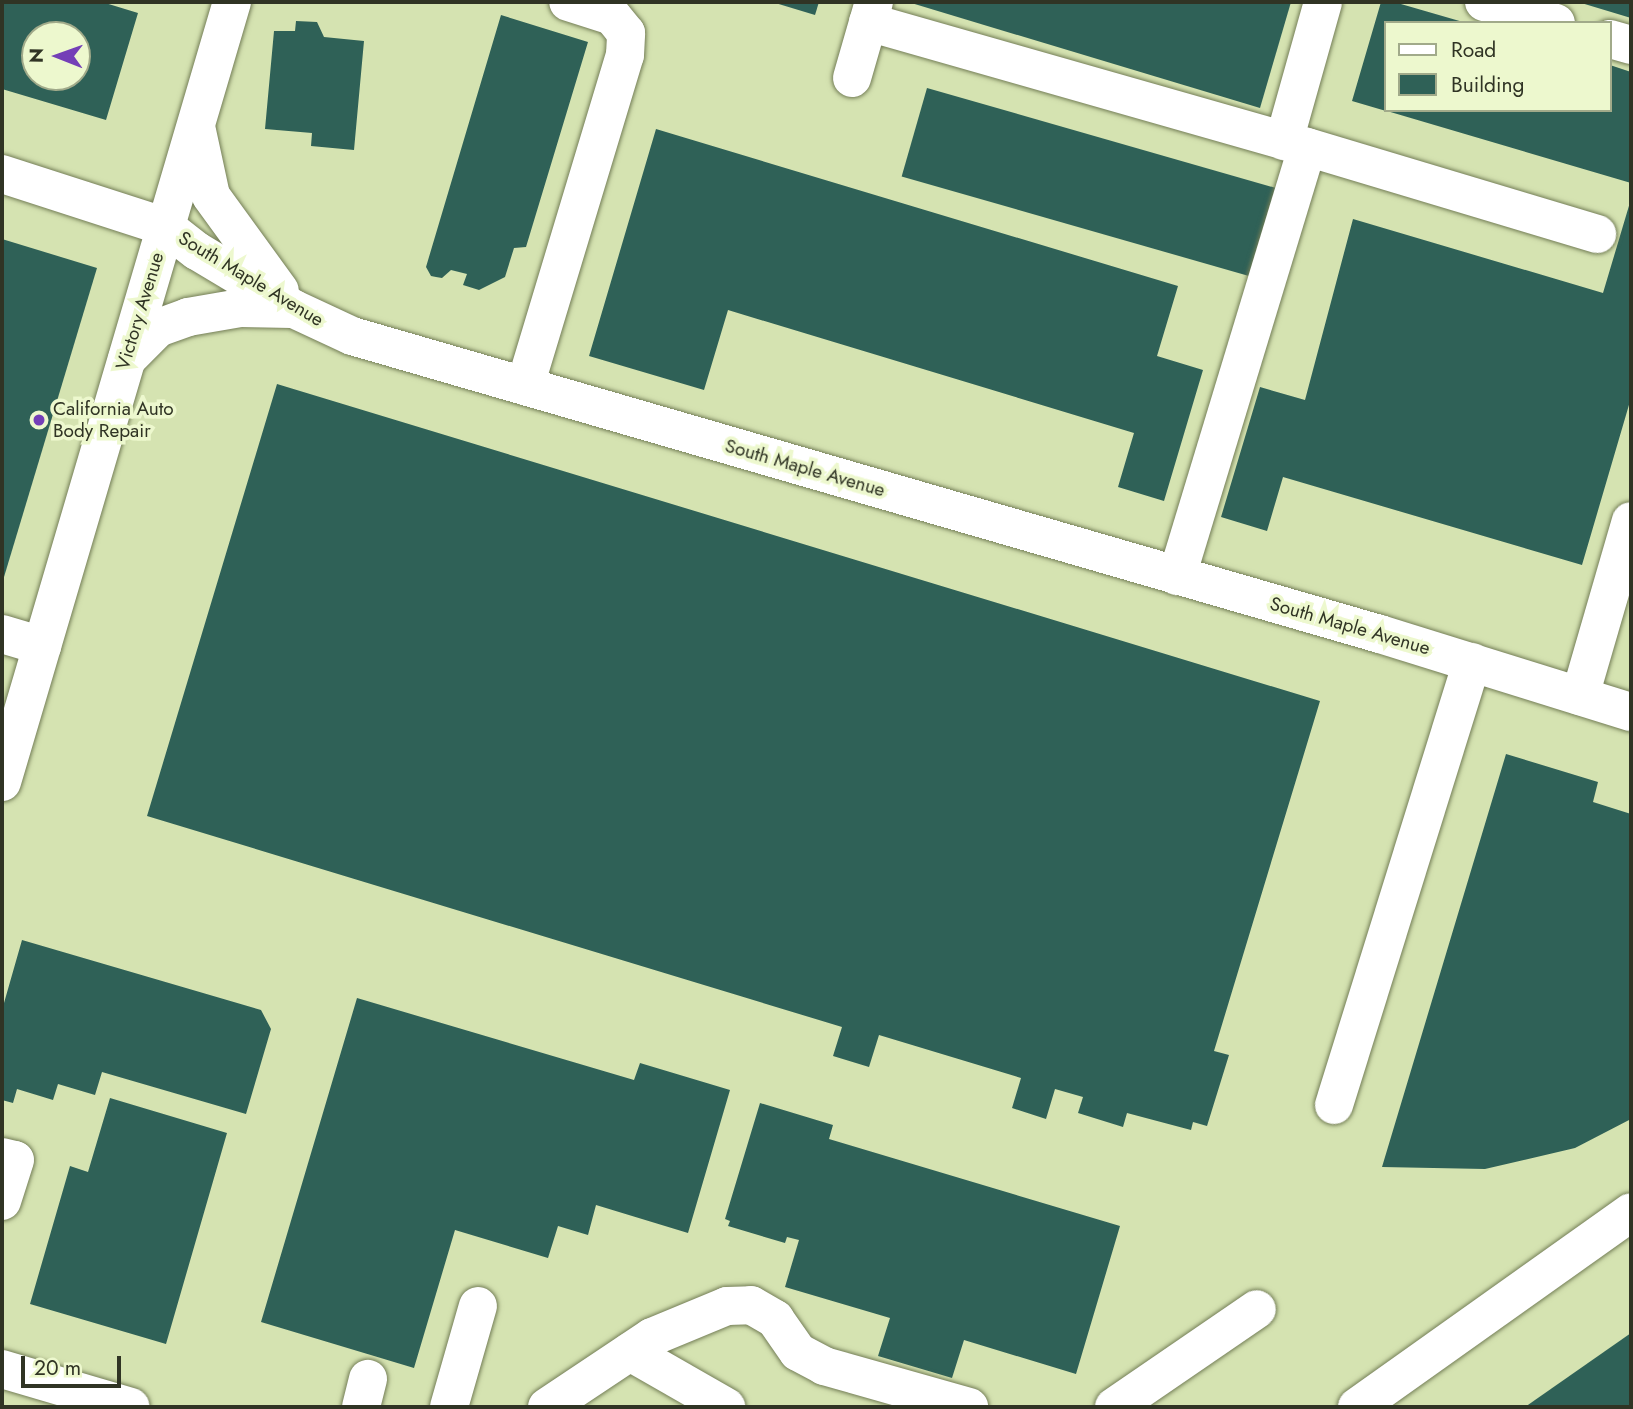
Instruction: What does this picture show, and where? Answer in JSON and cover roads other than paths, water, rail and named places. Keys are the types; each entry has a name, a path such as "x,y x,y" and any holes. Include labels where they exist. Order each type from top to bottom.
{"street":[{"name":"Victory Avenue","path":"2,782 232,2"},
{"path":"524,386 625,55 626,33 612,16 568,2"},
{"path":"1177,576 1296,144 1323,2"},
{"path":"1483,2 1549,21"},
{"path":"852,78 871,12 1597,234"},
{"path":"1612,40 1631,45"},
{"path":"196,125 211,196 239,239 294,309"},
{"name":"South Maple Avenue","path":"2,173 166,227 197,251 294,309 352,336 1472,662 1631,712"},
{"path":"126,360 158,328 188,317 240,307 294,309"},
{"path":"1580,696 1631,522"},
{"path":"2,634 42,646"},
{"path":"1334,1105 1472,662"},
{"path":"2,1157 15,1160 2,1201"},
{"path":"1357,1407 1631,1212"},
{"path":"547,1407 641,1344 727,1306 751,1305 775,1319 798,1352 824,1366 969,1407"},
{"path":"449,1407 478,1306"},
{"path":"1114,1407 1257,1309"},
{"path":"641,1344 726,1407"},
{"path":"2,1368 131,1407"}],"place":[{"name":"California Auto Body Repair","path":"39,420"}]}
